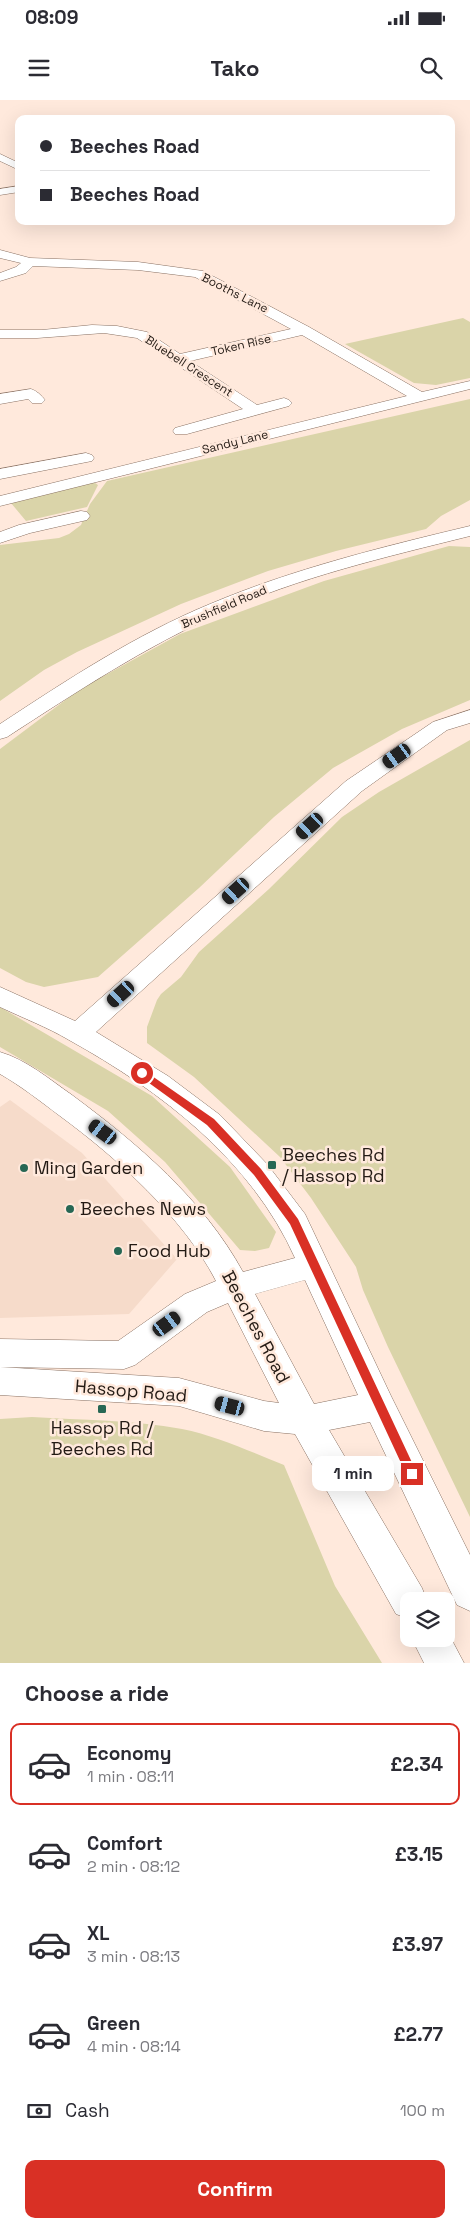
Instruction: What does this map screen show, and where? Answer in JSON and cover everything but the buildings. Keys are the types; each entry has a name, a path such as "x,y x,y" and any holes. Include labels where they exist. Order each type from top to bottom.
{"street":[{"path":"0,157 15,165"},
{"path":"0,192 15,190"},
{"name":"Booths Lane","path":"0,254 30,262 138,266 198,274 304,330 418,397"},
{"path":"0,277 21,270 30,262"},
{"name":"Bluebell Crescent","path":"0,334 40,334 78,328 123,329 142,335 255,410"},
{"name":"Token Rise","path":"178,359 304,330"},
{"name":"Sandy Lane","path":"25,529 0,503 470,385"},
{"path":"0,399 30,394"},
{"name":"Bluebell Crescent","path":"181,431 284,403"},
{"path":"0,474 86,458"},
{"path":"0,538 25,529 81,516"},
{"name":"Brushfield Road","path":"0,733 93,672 166,632 247,596 360,558 470,531"},
{"path":"78,1033 354,786 440,726 470,716"},
{"path":"0,996 78,1033 158,1083 210,1122 257,1172 294,1222 379,1406 470,1594"},
{"name":"Beeches Road","path":"0,1062 26,1077 103,1132 165,1190 218,1255 305,1420 405,1592"},
{"name":"Hassop Road","path":"0,1353 124,1355 196,1303 234,1287 315,1265"},
{"name":"Hassop Road","path":"0,1381 179,1392 264,1416 305,1420 379,1406"},
{"path":"436,1647 445,1663"}],"shaded area":[{"path":"463,318 470,322 470,378 436,385 414,383 345,344"},
{"path":"470,399 470,500 441,516 426,529 336,551 268,571 181,604 77,652 44,670 0,701 0,545 59,538 69,534 81,525 90,504 107,481"},
{"path":"92,481 98,485 87,507 26,521 11,503"},
{"path":"449,546 470,547 470,700 402,729 333,768 274,817 199,888 98,977 44,987 26,982 0,968 0,749 80,689 180,634 324,581"},
{"path":"470,740 470,1517 388,1347 363,1290 356,1267 311,1198 280,1157 194,1077 147,1043 147,1027 161,994 181,977 199,952 269,889 342,817 379,792"},
{"path":"0,1007 152,1096 230,1167 276,1232 269,1248 255,1251 240,1250 165,1162 108,1111 0,1047"},
{"path":"10,1100 82,1153 177,1259 129,1314 0,1318 0,1107"},
{"path":"32,1417 126,1422 182,1429 221,1440 284,1465 335,1586 382,1663 0,1663 0,1419"}],"place":[{"name":"Beeches Rd / Hassop Rd","path":"272,1165"},
{"name":"Ming Garden","path":"24,1168"},
{"name":"Beeches News","path":"70,1209"},
{"name":"Food Hub","path":"118,1251"},
{"name":"Hassop Rd / Beeches Rd","path":"102,1409"}],"route":[{"path":"142,1073 210,1122 257,1172 294,1222 412,1474"}]}
